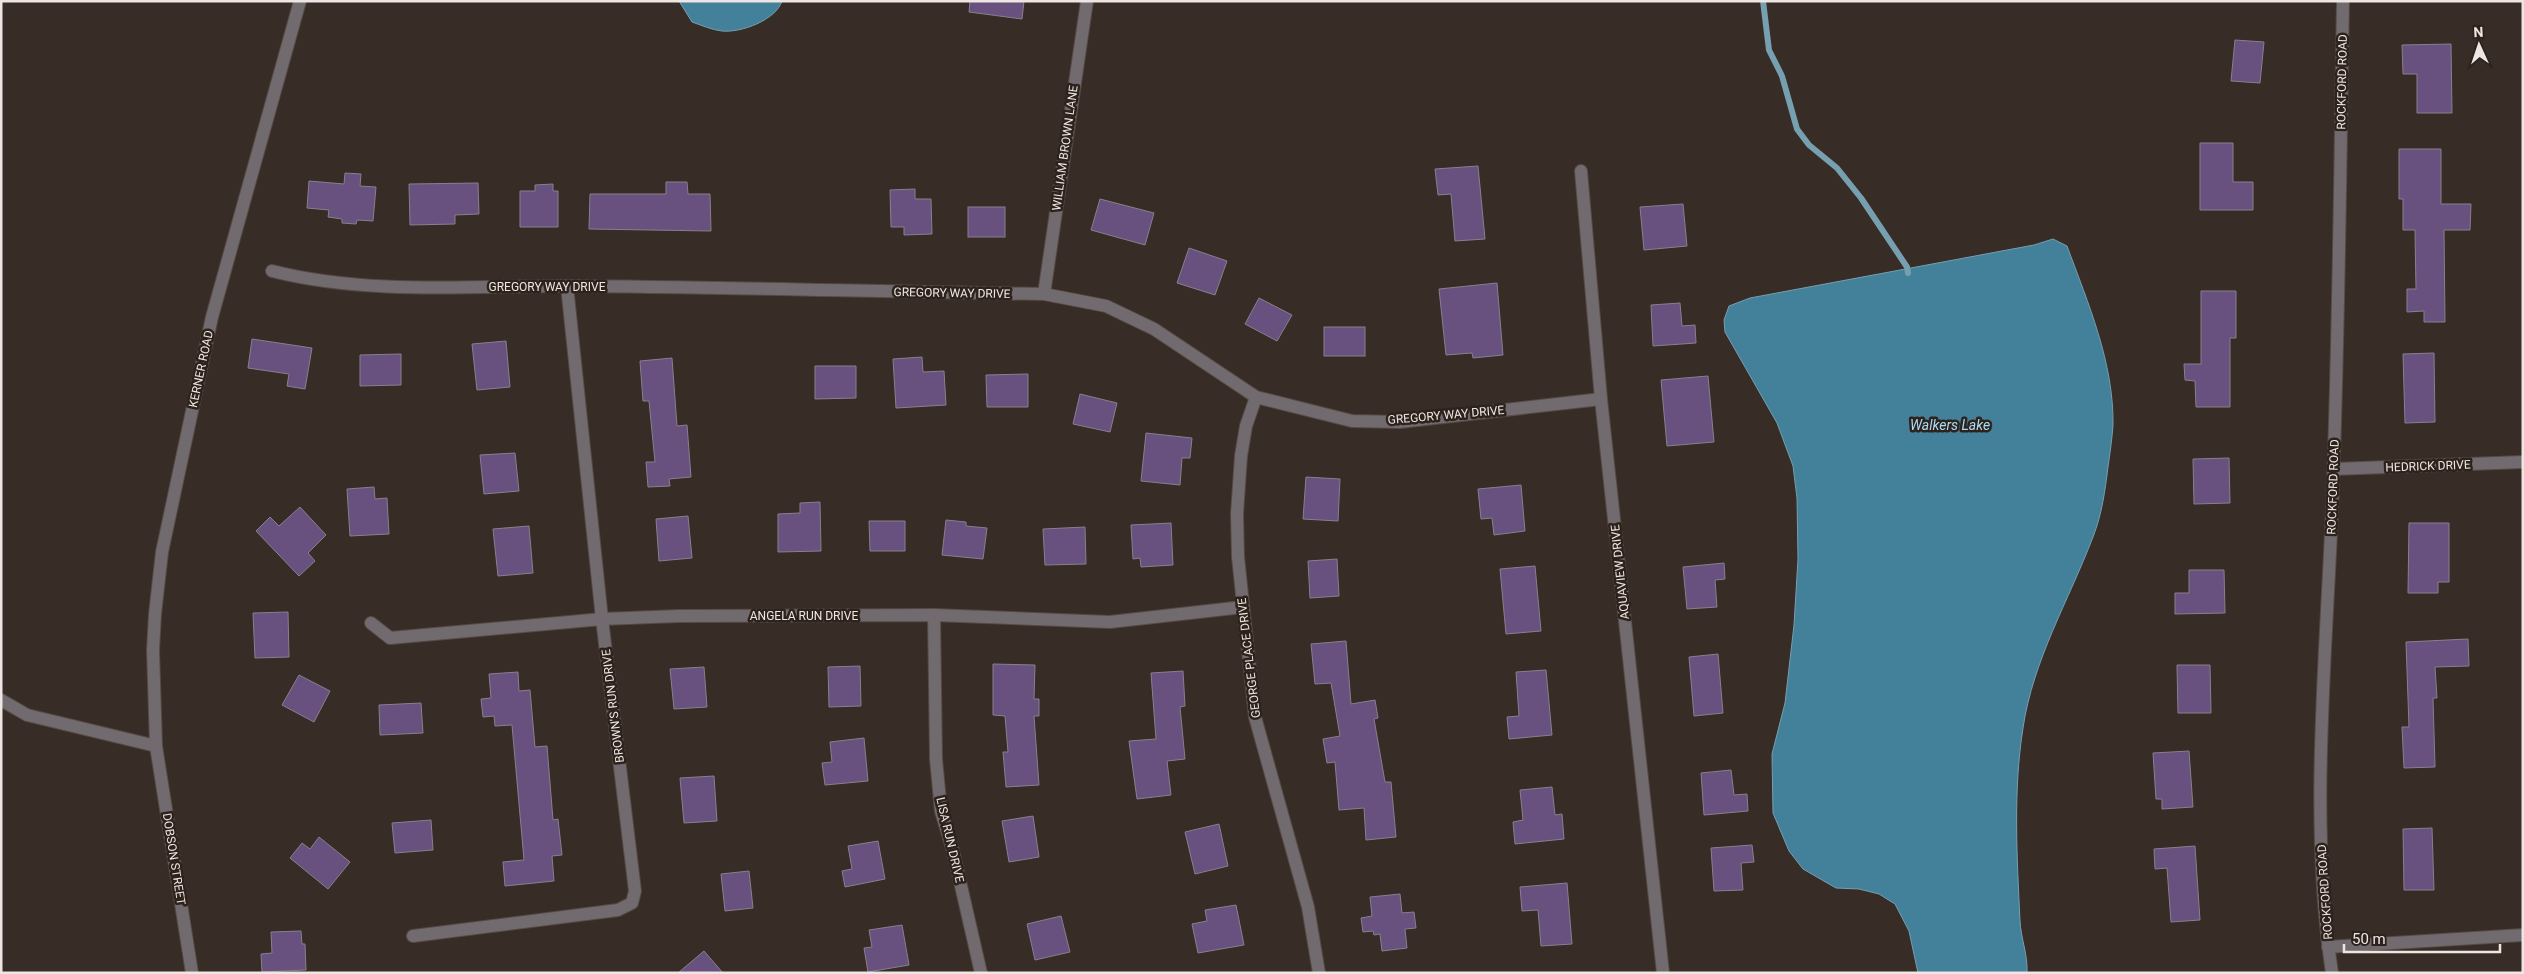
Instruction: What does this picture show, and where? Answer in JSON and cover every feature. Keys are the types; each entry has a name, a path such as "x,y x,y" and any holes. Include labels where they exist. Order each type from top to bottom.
{"street":[{"name":"KERNER ROAD","path":"156,746 153,650 154,614 164,542 212,317 300,1"},
{"name":"WILLIAM BROWN LANE","path":"1044,294 1087,1"},
{"name":"ROCKFORD ROAD","path":"2332,973 2321,872 2322,757 2334,469 2344,1"},
{"name":"AQUAVIEW DRIVE","path":"1581,171 1601,400 1663,973"},
{"name":"GREGORY WAY DRIVE","path":"272,270 298,277 358,284 422,287 567,286 1044,294 1106,306 1154,329 1256,397 1352,421 1400,422 1601,400"},
{"name":"BROWN'S RUN DRIVE","path":"413,936 618,910 632,903 635,891 602,619 567,286"},
{"name":"GEORGE PLACE DRIVE","path":"1256,397 1246,426 1241,456 1238,557 1255,717 1308,906 1319,973"},
{"name":"HEDRICK DRIVE","path":"2334,469 2523,462"},
{"name":"ANGELA RUN DRIVE","path":"371,623 390,638 602,619 679,616 934,615 1110,622 1243,607"},
{"name":"LISA RUN DRIVE","path":"934,615 936,759 941,811 953,851 981,973"},
{"path":"1,700 27,716 156,746"},
{"name":"DOBSON STREET","path":"156,746 192,973"},
{"path":"2328,947 2523,935"}],"water":[{"path":"679,1 782,1 773,14 757,24 739,30 722,31 692,22"},
{"name":"Walkers Lake","path":"2053,239 2067,246 2098,334 2109,379 2113,425 2106,485 2099,520 2084,561 2043,654 2028,703 2023,728 2018,776 2017,848 2020,921 2027,973 1918,973 1909,931 1895,904 1879,894 1859,889 1836,888 1803,869 1789,851 1773,813 1772,754 1785,703 1794,625 1798,559 1797,498 1793,466 1777,423 1725,332 1724,320 1729,306 1750,298 2034,245"}],"building":[{"path":"970,1 1024,1 1022,19 969,12"},
{"path":"2235,40 2264,42 2260,83 2231,81"},
{"path":"2451,44 2452,113 2417,113 2417,74 2403,74 2402,45"},
{"path":"2200,143 2233,143 2233,182 2253,182 2253,210 2200,210"},
{"path":"2399,149 2441,149 2441,204 2471,204 2470,230 2444,230 2445,322 2424,322 2424,311 2407,312 2407,289 2416,289 2415,230 2403,230 2403,199 2399,199"},
{"path":"1478,166 1485,239 1455,241 1451,194 1438,195 1435,169"},
{"path":"345,173 361,174 360,186 376,187 373,221 357,220 356,224 342,223 342,219 328,217 329,210 307,208 309,181 344,184"},
{"path":"666,182 687,182 688,194 710,194 711,231 589,229 590,194 666,194"},
{"path":"478,183 479,214 455,215 455,224 410,225 409,184"},
{"path":"553,184 553,191 558,191 558,227 520,227 520,191 535,191 535,185"},
{"path":"915,189 915,199 931,199 932,234 904,235 904,227 891,227 890,190"},
{"path":"1100,199 1154,213 1145,245 1091,230"},
{"path":"1683,204 1687,246 1644,250 1640,207"},
{"path":"968,207 1005,207 1005,237 968,237"},
{"path":"1189,248 1227,261 1215,295 1177,283"},
{"path":"1497,283 1503,355 1473,358 1472,353 1446,355 1439,289"},
{"path":"2201,291 2236,291 2236,338 2230,338 2230,407 2196,407 2195,381 2185,380 2184,364 2201,364"},
{"path":"1259,298 1292,315 1277,341 1245,324"},
{"path":"1680,303 1682,326 1695,325 1696,343 1653,346 1651,305"},
{"path":"1324,327 1365,327 1365,356 1324,356"},
{"path":"252,339 312,348 305,389 287,386 289,374 248,368"},
{"path":"506,341 510,387 477,390 472,344"},
{"path":"2434,353 2435,422 2405,423 2403,354"},
{"path":"401,354 401,385 360,386 360,355"},
{"path":"922,357 923,372 944,371 946,405 896,408 893,359"},
{"path":"672,358 677,426 687,425 691,477 669,479 670,486 648,487 646,462 655,462 649,401 643,401 640,361"},
{"path":"815,366 856,366 856,398 815,399"},
{"path":"1028,374 1028,407 987,407 986,375"},
{"path":"1708,376 1714,442 1667,446 1661,380"},
{"path":"1080,394 1117,403 1110,432 1073,424"},
{"path":"1146,433 1192,438 1190,458 1182,458 1180,485 1141,481"},
{"path":"515,453 519,491 484,494 480,455"},
{"path":"2229,458 2230,503 2194,504 2193,459"},
{"path":"1306,477 1340,479 1338,521 1303,519"},
{"path":"1521,485 1525,531 1494,535 1492,518 1481,519 1478,489"},
{"path":"374,487 375,499 387,498 389,534 350,536 347,489"},
{"path":"820,502 821,551 778,552 778,514 800,513 800,503"},
{"path":"300,507 326,535 308,553 315,561 299,576 256,531 270,517 279,526"},
{"path":"688,516 692,558 659,561 656,519"},
{"path":"946,520 966,522 966,526 987,528 983,559 942,555"},
{"path":"869,521 905,521 905,551 870,551"},
{"path":"1171,523 1173,565 1141,567 1140,558 1133,559 1131,525"},
{"path":"2409,523 2449,523 2449,582 2438,582 2438,593 2408,593"},
{"path":"529,526 533,573 498,576 493,529"},
{"path":"1085,527 1086,564 1045,565 1043,529"},
{"path":"1337,559 1339,596 1310,598 1308,561"},
{"path":"1724,563 1725,579 1715,580 1717,607 1687,609 1683,567"},
{"path":"1535,566 1541,631 1506,634 1500,569"},
{"path":"2189,570 2224,570 2225,613 2175,614 2175,593 2189,593"},
{"path":"288,612 289,657 255,658 253,613"},
{"path":"2468,639 2469,666 2435,667 2437,698 2433,698 2435,767 2404,768 2402,727 2409,727 2406,642"},
{"path":"1346,641 1351,704 1375,700 1378,718 1374,719 1385,782 1391,782 1396,837 1366,840 1364,808 1339,810 1335,762 1327,763 1323,739 1340,736 1331,683 1315,684 1311,644"},
{"path":"1718,654 1723,713 1694,716 1689,657"},
{"path":"993,664 1035,665 1034,699 1039,699 1039,716 1034,716 1039,785 1006,787 1003,752 1008,752 1005,716 993,715"},
{"path":"2177,665 2210,665 2211,713 2178,713"},
{"path":"860,666 861,706 829,707 828,667"},
{"path":"704,667 707,707 674,709 670,669"},
{"path":"1546,670 1552,735 1509,739 1507,717 1519,716 1516,672"},
{"path":"1183,671 1185,706 1180,707 1185,759 1167,761 1171,795 1137,799 1129,741 1156,739 1151,673"},
{"path":"518,672 519,691 530,690 535,747 547,746 553,820 558,819 562,855 552,856 554,881 505,886 503,862 524,860 512,725 495,726 494,716 483,717 481,699 491,698 489,674"},
{"path":"299,675 330,691 314,722 282,705"},
{"path":"421,703 423,733 380,735 379,705"},
{"path":"864,738 868,781 825,785 822,763 832,762 830,742"},
{"path":"2189,751 2193,807 2162,809 2162,799 2156,799 2153,753"},
{"path":"1731,770 1734,795 1747,794 1748,811 1704,815 1701,773"},
{"path":"714,776 717,821 684,823 680,778"},
{"path":"1552,787 1555,815 1562,814 1564,839 1515,844 1513,822 1523,820 1520,790"},
{"path":"1033,816 1039,857 1009,862 1002,821"},
{"path":"431,820 433,850 395,853 392,823"},
{"path":"1219,824 1228,866 1195,874 1185,832"},
{"path":"2432,828 2434,890 2404,890 2403,829"},
{"path":"319,837 350,862 328,889 290,858 302,843 310,849"},
{"path":"878,841 885,879 845,887 842,871 852,869 848,846"},
{"path":"1752,845 1754,862 1741,863 1743,890 1714,891 1711,848"},
{"path":"2195,846 2200,920 2171,922 2167,868 2155,869 2154,849"},
{"path":"749,871 753,908 725,911 721,874"},
{"path":"1567,883 1572,944 1541,946 1538,910 1522,911 1520,887"},
{"path":"1400,894 1402,913 1414,912 1416,928 1405,929 1407,948 1382,951 1380,934 1374,935 1373,931 1363,932 1361,918 1372,916 1370,897"},
{"path":"1236,905 1244,945 1198,953 1192,924 1207,921 1205,910"},
{"path":"1061,916 1070,952 1035,960 1027,924"},
{"path":"902,925 909,965 868,972 864,948 872,947 869,930"},
{"path":"301,931 302,944 305,944 306,970 262,972 261,954 272,953 271,932"},
{"path":"704,951 723,973 678,973"}],"waterway":[{"path":"1763,1 1769,50 1782,76 1797,129 1809,145 1837,168 1861,198 1907,267 1908,273"}]}
